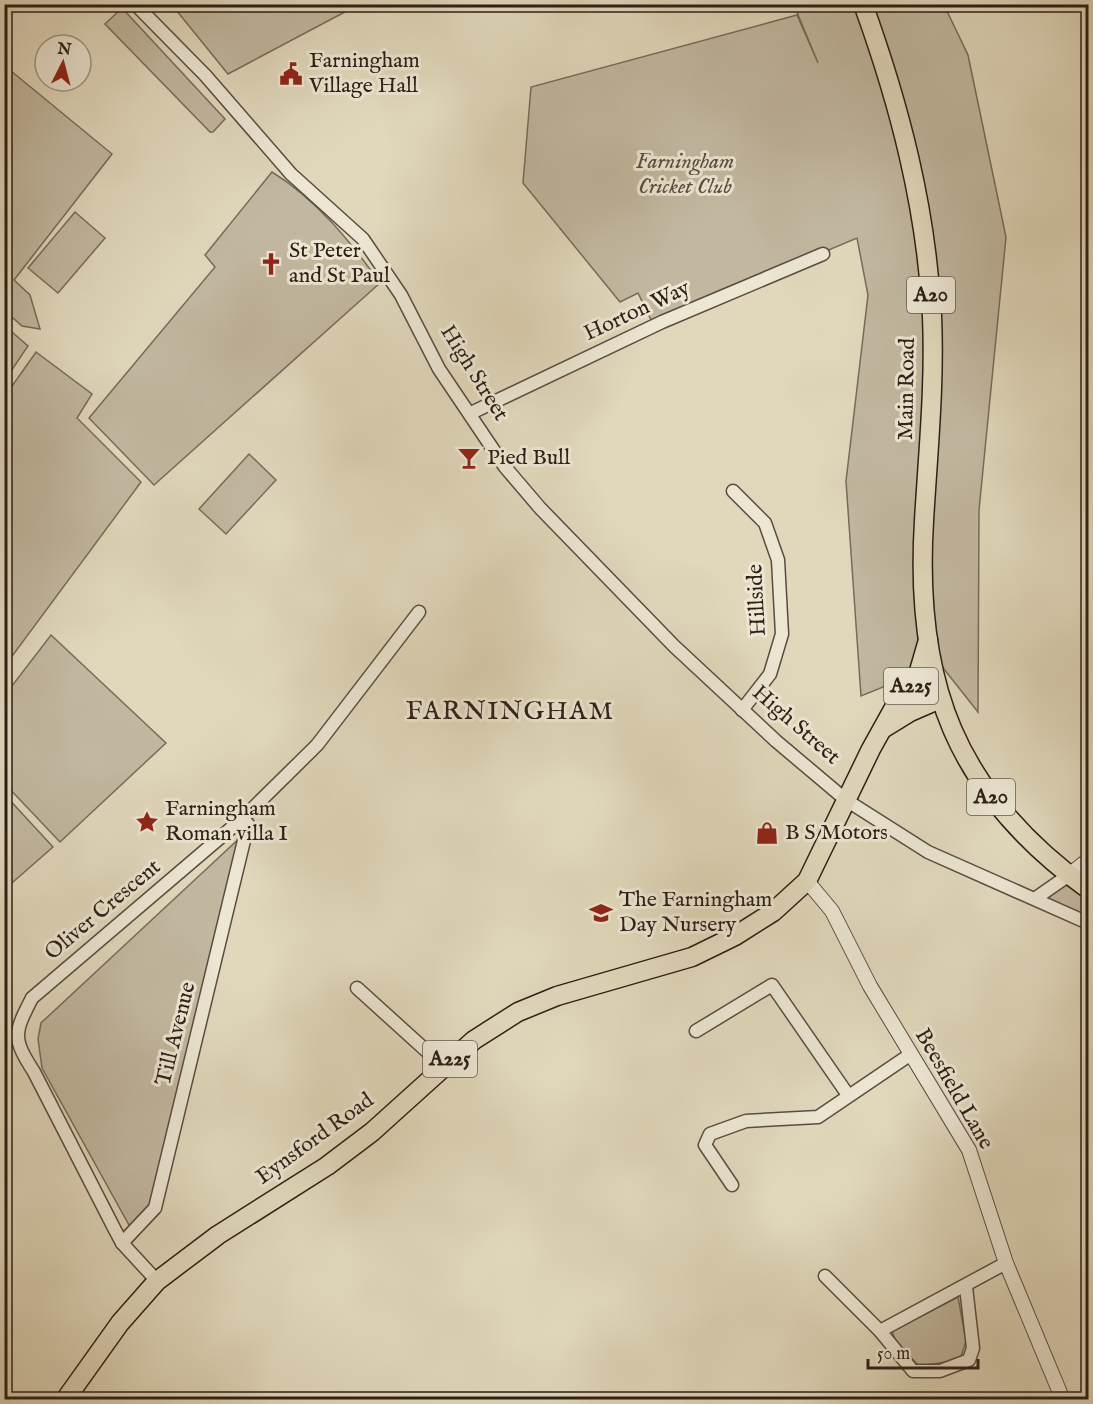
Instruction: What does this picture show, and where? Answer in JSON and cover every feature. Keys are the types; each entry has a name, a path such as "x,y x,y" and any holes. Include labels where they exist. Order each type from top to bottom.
{"main road":[{"name":"Main Road","path":"863,4 904,131 920,204 930,283 933,399 923,557 928,640"},
{"name":"A20","path":"928,640 940,699 956,740 985,790 1025,836 1089,889"},
{"name":"Eynsford Road","path":"65,1400 120,1323 157,1281 218,1235 327,1166 372,1132 442,1065 474,1040 518,1012 557,996 692,957 735,936 773,912 807,881 896,704 917,678 928,640"},
{"name":"A225","path":"884,728 910,712 940,699"}],"street":[{"name":"High Street","path":"135,4 205,75 291,174 363,239 401,295 439,369 471,413 505,467 526,493 674,646 742,710 846,800 928,852 1089,922"},
{"name":"Horton Way","path":"471,413 662,322 823,254"},
{"name":"Hillside","path":"733,491 765,523 778,561 782,634 770,674 742,710"},
{"name":"Oliver Crescent","path":"157,1281 122,1243 34,1072 18,1047 19,1022 32,998 242,819 317,745 420,612"},
{"name":"Till Avenue","path":"122,1243 155,1208 248,824"},
{"path":"1036,897 1089,860"},
{"name":"Beesfield Lane","path":"807,881 832,911 870,986 950,1114 969,1150 1006,1263 1063,1400"},
{"path":"696,1031 772,985 848,1095"},
{"path":"357,988 442,1065"},
{"path":"732,1185 705,1145 710,1134 746,1121 818,1117 911,1054"},
{"path":"880,1331 966,1287 1006,1263"},
{"path":"825,1276 880,1331 913,1371 940,1371 969,1360 973,1348 966,1287"}],"green space":[{"path":"172,5 358,5 228,74"},
{"name":"Farningham Cricket Club","path":"794,5 944,5 968,55 1006,237 979,510 978,712 940,664 861,696 846,481 868,295 857,238 653,324 638,293 620,302 523,183 531,87 797,15 818,63"},
{"path":"122,8 225,119 213,132 210,132 105,24"},
{"path":"5,66 33,89 33,93 38,93 112,154 14,280 30,295 40,329 22,326 5,311"},
{"path":"272,172 303,195 332,222 380,283 154,485 89,418 215,267 205,255"},
{"path":"75,212 105,238 58,293 28,268"},
{"path":"5,326 28,346 5,380"},
{"path":"36,352 92,394 77,418 141,482 10,659 4,655 5,396"},
{"path":"249,454 276,480 226,534 199,509"},
{"path":"51,635 166,743 60,842 4,783 5,695"},
{"path":"5,795 53,847 4,889"},
{"path":"244,834 152,1208 143,1218 129,1225 42,1068 38,1039 41,1023"},
{"path":"1063,874 1088,889 1088,922 1037,898"},
{"path":"958,1297 966,1341 960,1360 919,1366 896,1342 892,1331"}],"place":[{"name":"Farningham Village Hall","path":"291,74"},
{"name":"St Peter and St Paul","path":"271,264"},
{"name":"Pied Bull","path":"469,458"},
{"name":"Farningham Roman villa I","path":"147,822"},
{"name":"B S Motors","path":"767,833"},
{"name":"The Farningham Day Nursery","path":"601,913"}],"district":[{"name":"FARNINGHAM","path":"510,711"}]}
